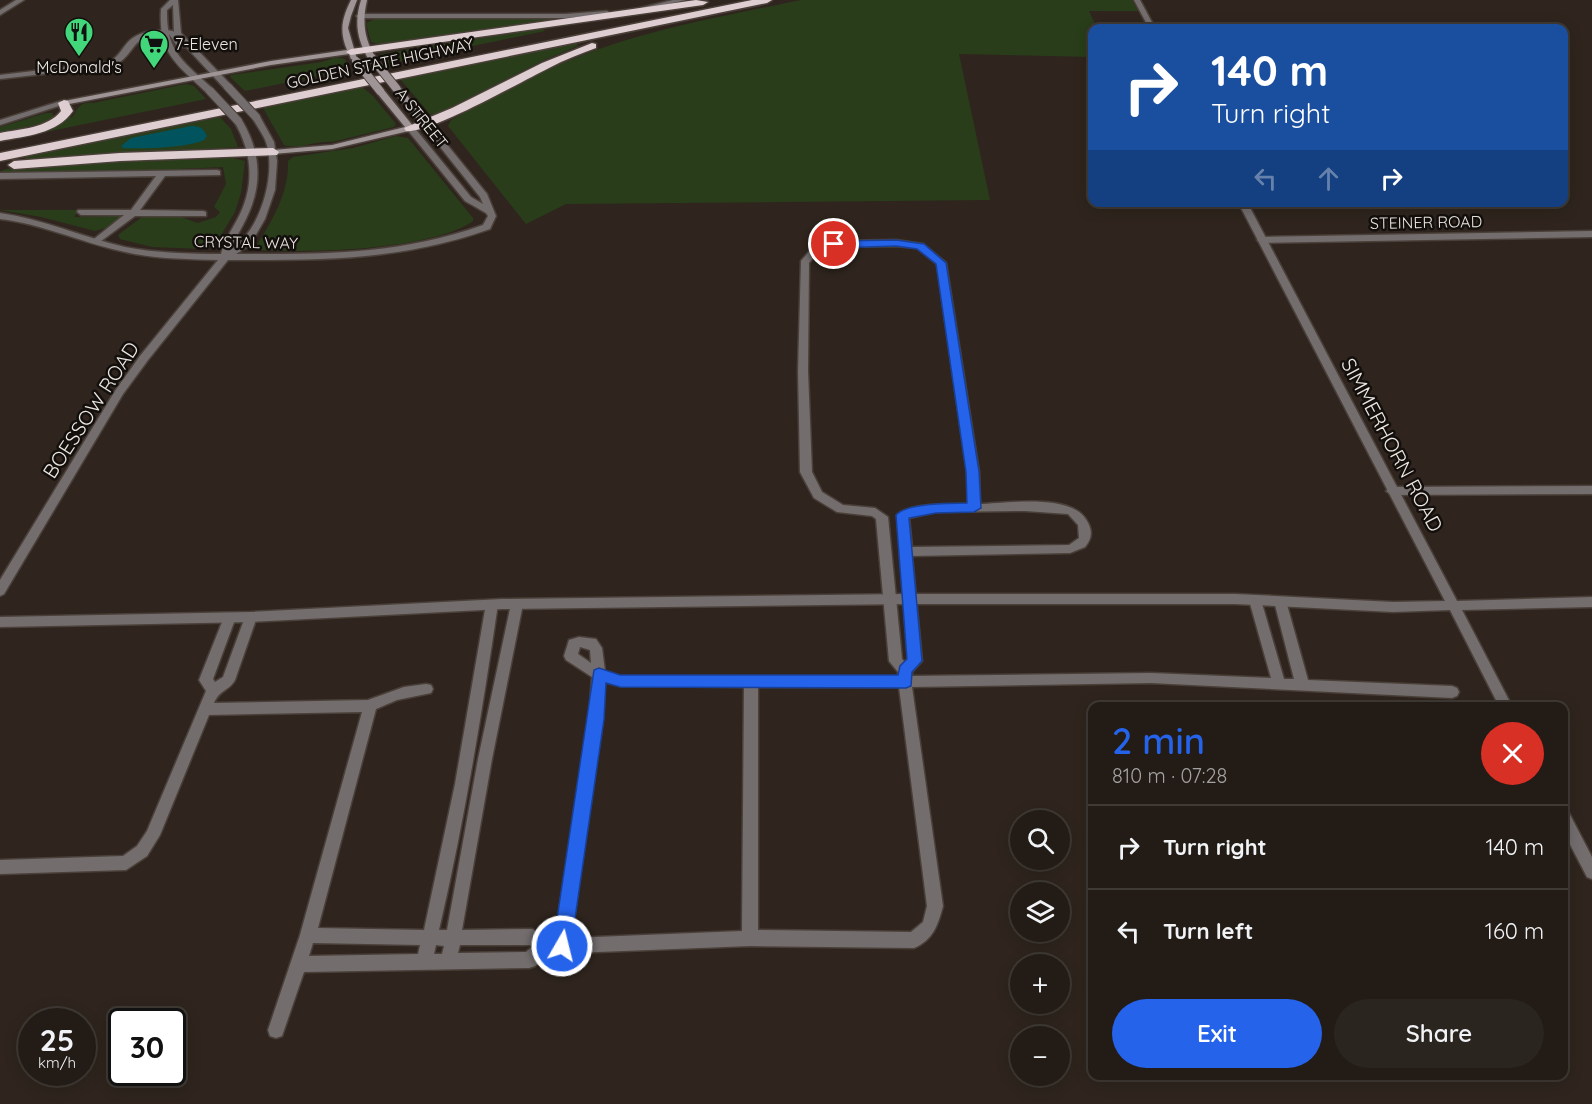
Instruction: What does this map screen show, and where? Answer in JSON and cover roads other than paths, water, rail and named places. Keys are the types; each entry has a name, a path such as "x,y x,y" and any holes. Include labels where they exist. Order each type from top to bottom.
{"highway":[{"path":"354,56 714,0"},
{"name":"GOLDEN STATE HIGHWAY","path":"0,146 722,0"},
{"path":"410,128 452,113 578,50 635,33 767,0"},
{"name":"GOLDEN STATE HIGHWAY","path":"0,157 767,0"},
{"path":"0,137 61,120 67,111 64,104"},
{"path":"0,167 66,160 273,152"}],"main road":[{"name":"A STREET","path":"354,0 345,17 344,27 354,56 410,128"},
{"name":"A STREET","path":"359,0 354,13 359,16"},
{"name":"A STREET","path":"364,0 359,16 360,30 369,54 425,123"},
{"path":"64,104 272,63 354,56"},
{"path":"273,152 332,147 410,128"}],"street":[{"path":"0,13 21,0"},
{"path":"174,0 178,7 176,24 178,34 256,117 264,129 273,152 271,190 267,206 245,245 225,257 226,245 243,217 253,189 254,153 238,121 171,52 162,32 164,9 174,0"},
{"path":"359,16 577,16 630,10 683,0"},
{"path":"1137,0 1150,24"},
{"path":"0,77 111,64 120,59 135,40 162,32 171,32 180,45 187,46"},
{"path":"0,123 64,104"},
{"name":"A STREET","path":"425,123 484,196 491,221"},
{"name":"A STREET","path":"410,128 468,199 489,211"},
{"path":"0,176 217,173"},
{"path":"97,241 134,213 162,174"},
{"name":"SIMMERHORN ROAD","path":"1244,207 1504,702"},
{"name":"CRYSTAL WAY","path":"81,212 203,214"},
{"name":"CRYSTAL WAY","path":"0,216 29,220 146,253 318,258 370,255 423,246 487,227 491,221"},
{"name":"STEINER ROAD","path":"1261,240 1592,234"},
{"path":"308,935 430,938 532,937 545,946 750,938 914,940 930,926 935,906 905,676 896,662 882,517 875,513 841,509 818,495 806,472 803,371 804,263 815,250 834,244 896,243 920,246 941,263 973,472 974,508"},
{"name":"BOESSOW ROAD","path":"0,591 119,393 225,257"},
{"path":"1392,491 1592,490"},
{"path":"905,552 1070,549 1082,544 1085,538 1085,527 1072,511 1056,508 936,508 903,515 905,552 915,661 905,676"},
{"path":"0,622 251,617 492,604 909,599 1256,600 1394,607 1592,602"},
{"path":"1256,600 1279,683"},
{"path":"1280,601 1302,684"},
{"path":"424,962 444,878 492,604"},
{"path":"449,961 485,759 517,604"},
{"path":"213,690 206,681 230,617"},
{"path":"0,867 126,863 142,851 153,835 213,690 228,680 251,617"},
{"path":"562,946 596,719 599,675 620,681 751,682 905,676 1151,678 1452,692"},
{"path":"750,938 751,682"},
{"path":"205,709 370,706 394,694 426,689"},
{"path":"276,1030 308,935 370,706"},
{"path":"1568,826 1592,872"},
{"path":"299,964 529,960 545,946"}],"water":[{"path":"191,126 203,129 207,136 204,140 187,145 164,147 123,148 121,146 131,138"}],"place":[{"name":"McDonald's","path":"79,58"},
{"name":"7-Eleven","path":"154,70"}]}
